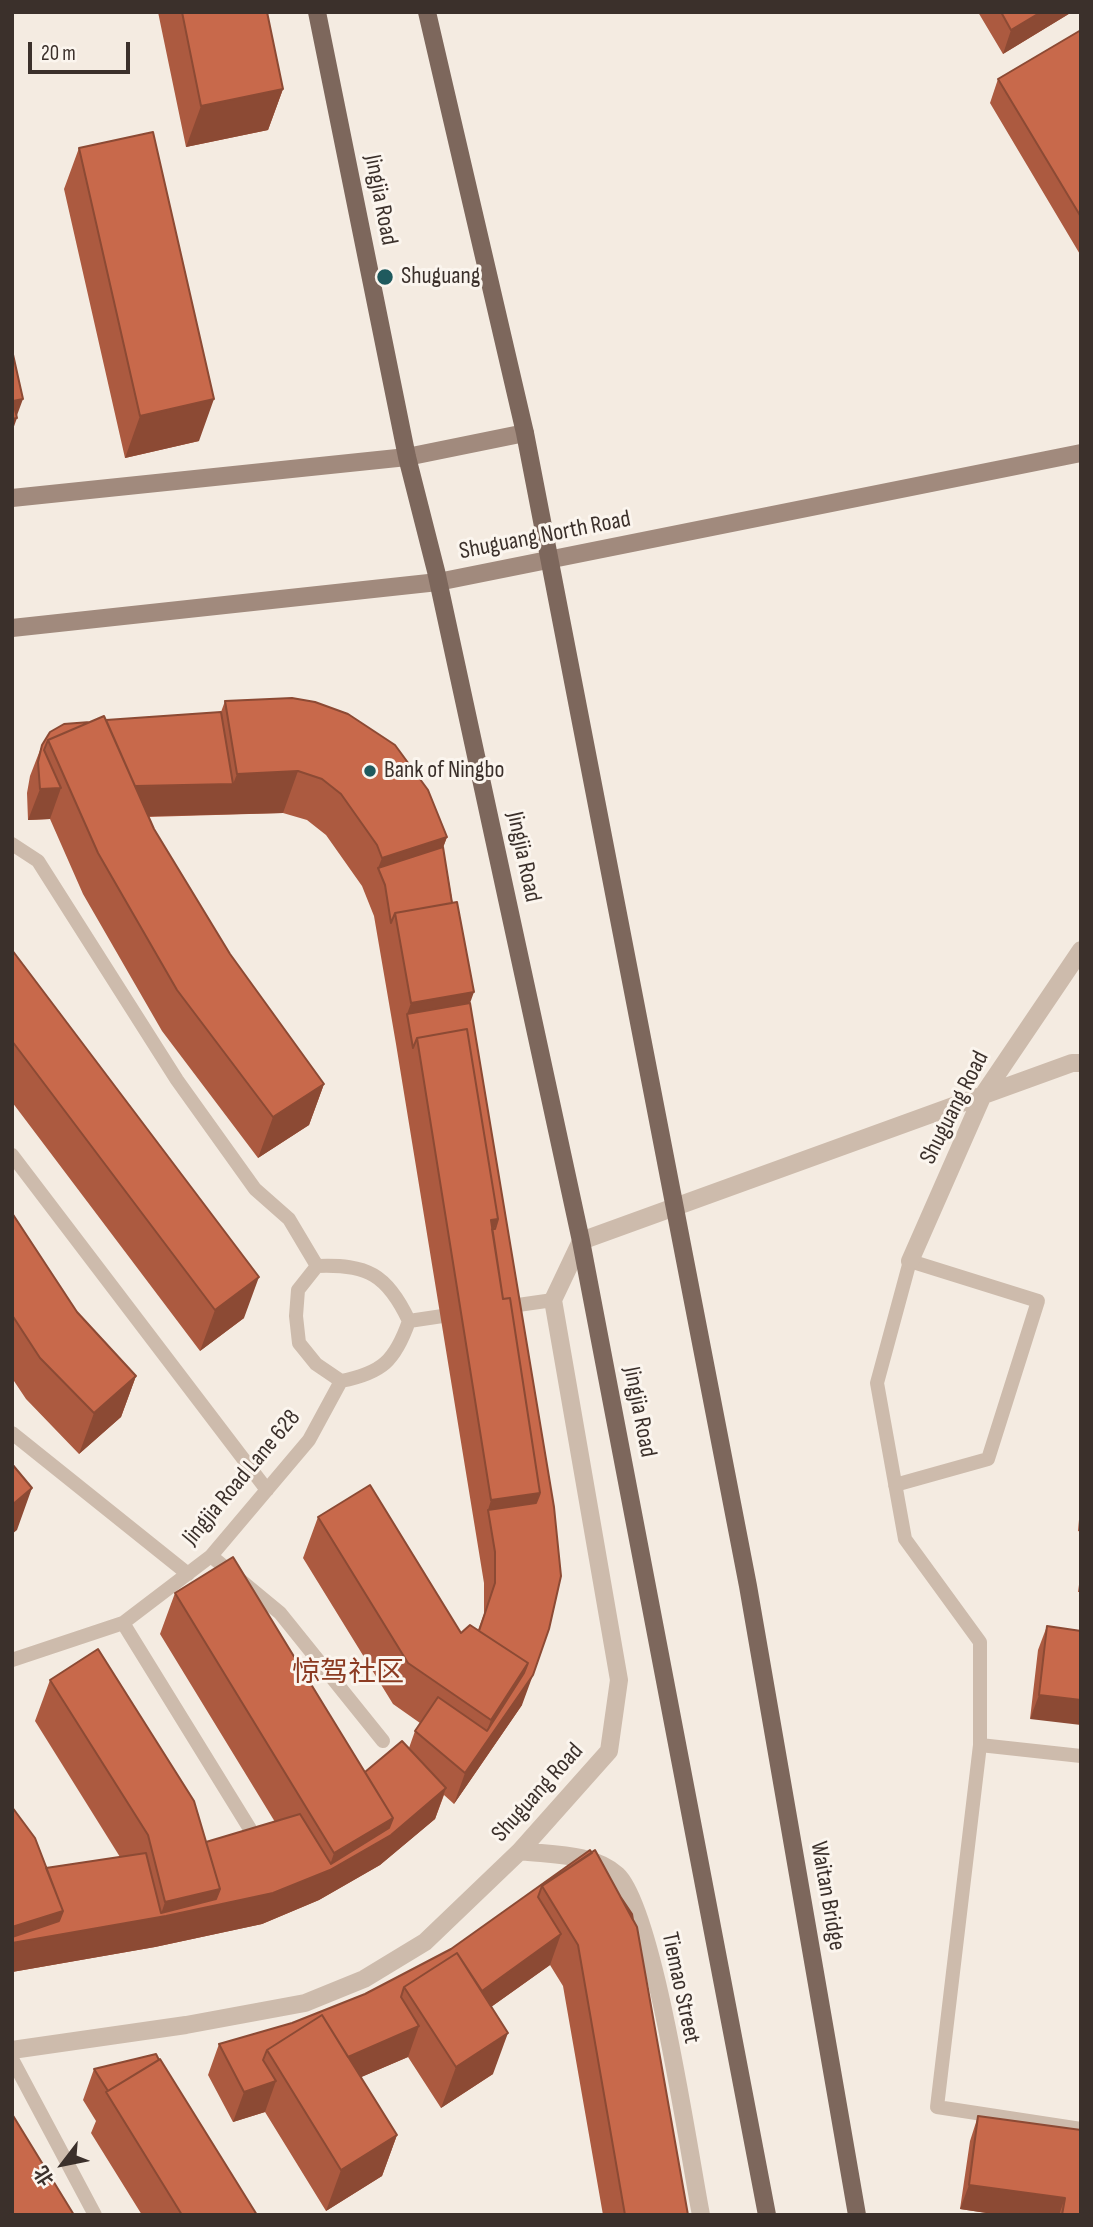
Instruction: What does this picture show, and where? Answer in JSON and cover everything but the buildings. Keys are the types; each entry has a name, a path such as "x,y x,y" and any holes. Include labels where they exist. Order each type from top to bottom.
{"main road":[{"name":"Jingjia Road","path":"317,12 407,457 438,582 581,1241 767,2215"},
{"path":"427,12 525,432 675,1208"},
{"path":"12,498 407,457 525,432"},
{"name":"Shuguang North Road","path":"12,628 438,582 1081,453"},
{"name":"Waitan Bridge","path":"675,1208 748,1587 857,2215"}],"street":[{"name":"Shuguang Road","path":"911,1261 983,1095 1081,950"},
{"path":"553,1300 581,1241 1072,1063 1081,1063"},
{"name":"Shuguang Road","path":"12,2050 186,2025 305,2003 363,1979 425,1942 520,1851 609,1751 619,1679 553,1300"},
{"name":"Tiemao Street","path":"520,1851 587,1859 617,1876 637,1907 651,1957 701,2215"}],"lane":[{"path":"12,844 38,861 177,1080 255,1189 289,1219 317,1266"},
{"path":"12,1155 267,1490"},
{"path":"895,1485 988,1459 1038,1301 911,1261 877,1383 895,1485 905,1539 980,1642 980,1745 937,2107 1081,2129"},
{"path":"317,1266 363,1268 385,1284 409,1321"},
{"path":"317,1266 298,1290 296,1316 299,1343 316,1364 341,1381 368,1376 390,1360 409,1321"},
{"path":"409,1321 553,1300"},
{"name":"Jingjia Road Lane 628","path":"12,1660 123,1623 211,1556 309,1440 341,1381"},
{"path":"12,1433 188,1574"},
{"path":"211,1556 280,1613 383,1741"},
{"path":"123,1623 250,1829"},
{"path":"980,1745 1081,1756"},
{"path":"12,2059 95,2215"}],"place":[{"name":"Shuguang","path":"385,277"},
{"name":"Bank of Ningbo","path":"370,771"}],"district":[{"name":"惊驾社区","path":"348,1674"}]}
